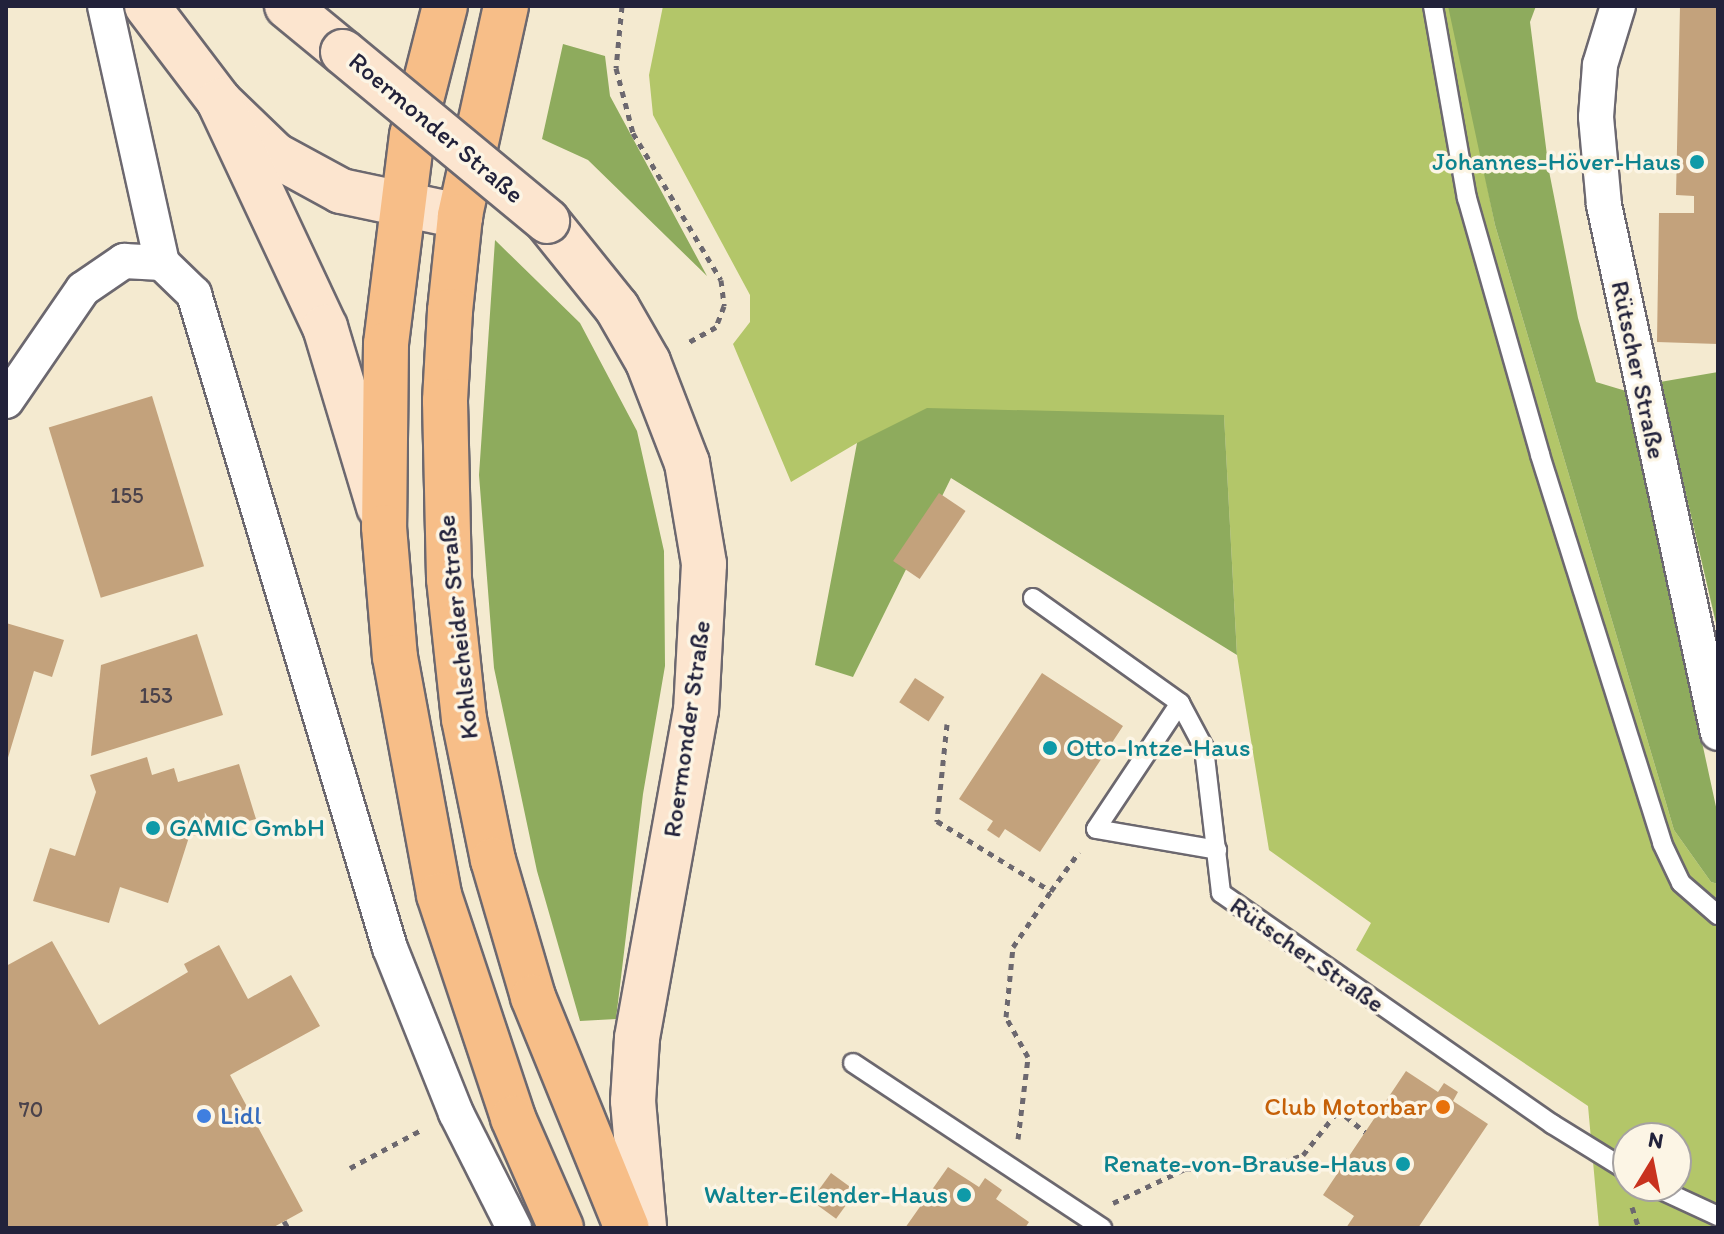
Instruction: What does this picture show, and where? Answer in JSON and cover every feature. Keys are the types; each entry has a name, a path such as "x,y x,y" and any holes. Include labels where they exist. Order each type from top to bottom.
{"main road":[{"path":"147,6 219,101 275,155 341,191 460,216"},
{"name":"Roermonder Straße","path":"287,6 547,221 617,308 648,362 687,463 704,564 705,609 696,710 637,1038 634,1114 644,1228"},
{"path":"445,6 412,135 401,204 386,344 384,527 403,717 439,895 513,1118 561,1228"},
{"name":"Kohlscheider Straße","path":"506,6 460,216 448,341 445,489 464,719 493,860 533,997 588,1142 627,1228"},
{"path":"219,101 325,327 384,527"}],"street":[{"path":"105,6 162,263 194,294 390,948 456,1113 514,1228"},
{"name":"Rütscher Straße","path":"1618,6 1600,65 1598,91 1604,205 1718,733"},
{"path":"6,401 83,289 124,261 162,263"}],"lane":[{"path":"1433,6 1467,198 1540,455 1662,843 1681,883 1718,915"},
{"name":"Rütscher Straße","path":"1033,598 1180,703 1204,748 1221,893 1552,1124 1612,1161"},
{"path":"1180,703 1096,829 1217,850"},
{"path":"853,1063 1102,1228"},
{"path":"1688,1202 1718,1216"}],"path":[{"path":"622,6 616,68 633,133 721,280 724,306 716,327 648,362"},
{"path":"947,724 937,821 1051,891"},
{"path":"1019,1136 1028,1057 1006,1017 1013,947 1096,829"},
{"path":"1327,1101 1365,1132"},
{"path":"1119,1199 1185,1169 1282,1162 1303,1155 1338,1111"},
{"path":"350,1168 456,1113"},
{"path":"284,1221 288,1228"}],"green space":[{"path":"663,6 1451,6 1495,225 1674,830 1711,882 1718,884 1718,1228 1599,1228 1588,1106 1356,950 1371,923 1269,850 1237,655 1224,416 857,443 791,482 733,344 750,322 750,295 653,115 649,75"},
{"path":"1448,6 1536,6 1530,22 1549,171 1578,318 1596,382 1626,391 1718,816 1718,884 1711,882 1674,830 1495,225"},
{"path":"563,44 605,56 610,96 707,276 588,160 542,139"},
{"path":"495,240 580,323 637,431 664,551 665,666 643,794 616,1019 580,1021 537,871 494,668 479,475"},
{"path":"1718,372 1718,632 1660,382"},
{"path":"927,408 1224,415 1237,655 951,478 853,677 815,665 857,443"}],"building":[{"name":"Johannes-Höver-Haus","path":"1680,6 1718,6 1718,344 1657,342 1659,213 1694,213 1694,196 1676,195"},
{"path":"152,396 204,566 101,598 49,428"},
{"path":"939,493 966,511 920,579 893,561"},
{"path":"6,623 64,640 52,677 34,671 7,761"},
{"path":"197,634 223,715 91,756 101,665"},
{"name":"Otto-Intze-Haus","path":"1042,673 1123,726 1040,852 1005,829 999,838 987,830 993,821 959,799"},
{"path":"915,678 944,697 929,721 899,702"},
{"name":"GAMIC GmbH","path":"147,757 152,775 174,768 178,782 239,764 256,819 189,837 168,903 120,887 109,923 33,901 50,848 75,856 96,792 90,775"},
{"path":"52,941 99,1025 188,972 184,964 219,945 248,999 291,975 320,1026 230,1075 303,1211 272,1228 6,1228 6,966"},
{"name":"Renate-von-Brause-Haus","path":"1406,1071 1438,1092 1444,1083 1458,1092 1453,1101 1488,1124 1418,1228 1346,1228 1354,1216 1323,1195"},
{"name":"Walter-Eilender-Haus","path":"948,1167 979,1187 985,1178 1002,1190 996,1199 1029,1222 1025,1228 905,1228"},
{"path":"831,1173 856,1191 836,1219 811,1201"}],"place":[{"name":"Johannes-Höver-Haus","path":"1697,162"},
{"name":"Otto-Intze-Haus","path":"1050,748"},
{"name":"GAMIC GmbH","path":"153,828"},
{"name":"Club Motorbar","path":"1443,1107"},
{"name":"Lidl","path":"204,1116"},
{"name":"Renate-von-Brause-Haus","path":"1403,1164"},
{"name":"Walter-Eilender-Haus","path":"964,1195"}]}
